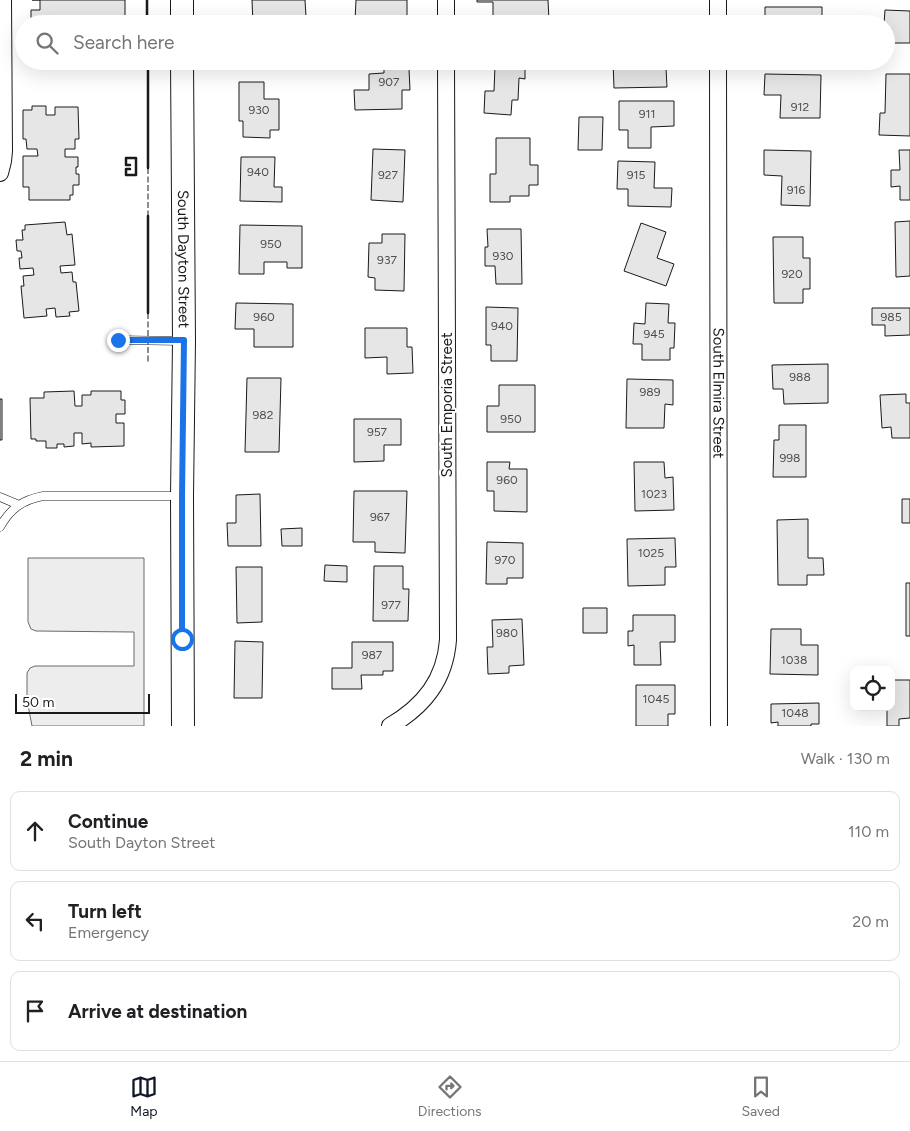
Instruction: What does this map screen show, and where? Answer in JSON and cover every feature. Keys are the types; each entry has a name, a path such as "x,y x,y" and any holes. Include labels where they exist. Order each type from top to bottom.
{"street":[{"path":"0,173 4,151 3,0"},
{"path":"182,0 182,15"},
{"path":"446,0 446,15"},
{"path":"718,0 718,15"},
{"name":"South Dayton Street","path":"182,70 184,340 182,496 183,726"},
{"name":"South Emporia Street","path":"390,726 410,711 429,692 442,671 447,648 446,70"},
{"name":"South Elmira Street","path":"718,70 719,726"}],"lane":[{"path":"118,340 184,340"},
{"path":"0,527 8,514 19,505 31,499 53,496 182,496"},
{"path":"0,497 19,505"}],"shaded area":[{"path":"28,558 144,558 144,726 32,726 27,700 27,673 30,668 35,666 134,666 134,632 36,631 31,629 28,622"}],"building":[{"path":"40,0 125,0 125,15 31,15 31,10 40,10"},
{"path":"252,0 305,0 306,15 253,15"},
{"path":"356,0 407,0 407,15 355,15"},
{"path":"477,0 548,0 549,15 493,15 493,2 477,2"},
{"path":"765,7 822,7 822,15 765,15"},
{"path":"885,10 910,11 910,43 895,43 895,15 885,15"},
{"path":"384,70 409,70 410,90 402,90 402,109 355,110 354,90 369,90 369,74 384,73"},
{"path":"495,70 525,70 525,79 519,78 518,100 512,100 511,115 484,113 485,91 494,91"},
{"path":"613,70 666,70 667,87 614,88"},
{"path":"765,74 821,75 820,118 780,118 781,95 764,95"},
{"path":"886,74 910,74 910,136 879,135 880,113 885,113"},
{"path":"239,82 264,82 264,99 279,99 279,130 270,130 270,138 243,137 243,121 239,121"},
{"path":"619,101 674,101 674,126 651,127 651,148 628,148 628,130 619,130"},
{"path":"32,106 46,106 46,115 55,115 55,107 78,107 79,139 75,139 75,149 65,149 65,157 78,157 76,174 79,174 79,185 73,185 73,195 70,195 70,200 29,200 29,187 23,187 23,156 38,156 37,149 27,149 26,139 23,139 23,110 32,110"},
{"path":"579,117 603,117 602,150 578,150"},
{"path":"496,138 530,138 530,165 538,165 538,185 529,185 529,196 510,196 510,202 490,202 490,174 496,174"},
{"path":"373,149 405,150 403,202 371,200"},
{"path":"764,150 811,151 810,206 781,205 782,176 764,175"},
{"path":"899,150 910,150 910,200 900,200 900,186 891,187 891,170 900,170"},
{"path":"241,157 275,157 274,187 282,187 282,202 240,201"},
{"path":"618,161 655,162 654,188 672,188 671,207 628,206 628,189 617,189"},
{"path":"910,221 910,276 896,277 895,222"},
{"path":"65,222 67,235 72,234 75,265 60,266 61,273 72,272 73,282 76,282 79,311 69,312 70,316 56,317 55,308 46,309 47,316 24,318 21,286 24,286 23,276 34,275 33,268 20,269 19,258 22,258 21,251 17,251 16,240 23,240 22,230 25,230 25,225"},
{"path":"641,223 666,232 657,258 674,264 666,286 624,271"},
{"path":"240,225 302,226 302,268 287,268 287,262 264,262 264,274 239,274"},
{"path":"487,229 521,229 522,284 496,284 495,266 485,266 485,247 488,247"},
{"path":"382,234 405,234 404,291 375,290 375,278 368,277 369,243 382,243"},
{"path":"773,237 803,237 803,258 810,258 810,289 803,289 803,303 774,303"},
{"path":"236,303 293,304 293,347 254,347 254,329 235,329"},
{"path":"646,303 669,304 668,323 675,323 674,348 670,348 670,360 642,360 642,344 633,344 634,323 645,324"},
{"path":"486,307 518,308 517,361 491,361 491,345 486,345"},
{"path":"872,308 910,308 910,335 885,336 885,325 872,325"},
{"path":"365,328 407,328 407,347 412,347 413,373 387,374 387,357 365,358"},
{"path":"828,364 828,403 784,404 783,389 773,389 772,365"},
{"path":"247,378 281,378 279,452 245,452"},
{"path":"627,379 673,380 673,405 665,404 664,428 626,428"},
{"path":"499,385 535,385 535,432 487,432 487,406 499,406"},
{"path":"74,391 75,406 82,406 82,395 91,395 91,391 121,391 121,400 125,400 125,414 116,414 116,423 124,423 124,446 91,447 91,443 82,444 82,433 74,433 74,446 64,447 64,444 57,444 57,448 46,448 46,441 31,439 30,398 44,398 44,392"},
{"path":"906,394 906,403 910,403 910,438 892,438 891,427 882,428 880,395"},
{"path":"0,399 2,399 2,440 0,440"},
{"path":"354,419 401,419 401,445 384,445 384,461 354,462"},
{"path":"779,425 806,425 806,477 773,477 774,440 779,440"},
{"path":"487,462 510,462 509,469 527,469 527,512 494,511 494,491 487,491"},
{"path":"634,462 664,462 665,478 673,477 674,510 635,511"},
{"path":"354,491 407,491 405,553 375,552 375,542 353,542"},
{"path":"260,494 261,546 228,546 227,523 236,523 236,495"},
{"path":"902,499 910,499 910,523 902,523"},
{"path":"808,519 808,558 823,558 824,575 807,575 807,585 778,585 777,520"},
{"path":"302,528 302,546 282,546 281,529"},
{"path":"675,538 676,567 665,567 665,585 628,586 627,539"},
{"path":"487,542 523,543 523,578 507,578 507,584 486,584"},
{"path":"325,565 347,566 347,582 324,581"},
{"path":"374,566 403,566 403,589 409,589 408,621 373,621"},
{"path":"236,567 262,567 262,622 237,623"},
{"path":"906,583 910,583 910,636 906,636"},
{"path":"583,608 607,608 607,633 583,633"},
{"path":"633,615 675,615 675,642 660,642 661,665 634,665 634,645 628,646 628,631 633,631"},
{"path":"522,619 524,665 509,666 509,673 488,674 487,647 493,647 492,620"},
{"path":"771,629 801,629 801,645 818,645 818,675 770,674"},
{"path":"235,641 263,642 262,698 234,698"},
{"path":"352,642 393,642 393,671 383,671 383,675 361,675 362,689 332,689 332,668 352,668"},
{"path":"895,680 910,680 910,718 899,719 899,726 887,726 887,711 895,711"},
{"path":"636,685 675,685 675,714 668,714 668,726 636,726"},
{"path":"819,703 819,724 811,724 811,726 778,726 778,722 771,723 771,704"}],"fence":[{"path":"148,168 148,216"},
{"path":"148,313 148,364"}],"wall":[{"path":"147,0 147,15"},
{"path":"148,70 148,168"},
{"path":"130,165 126,165 126,158 136,158 136,175 126,175 126,169 130,169"},
{"path":"148,216 148,313"}],"route":[{"path":"118,340 184,340 182,639"}]}
